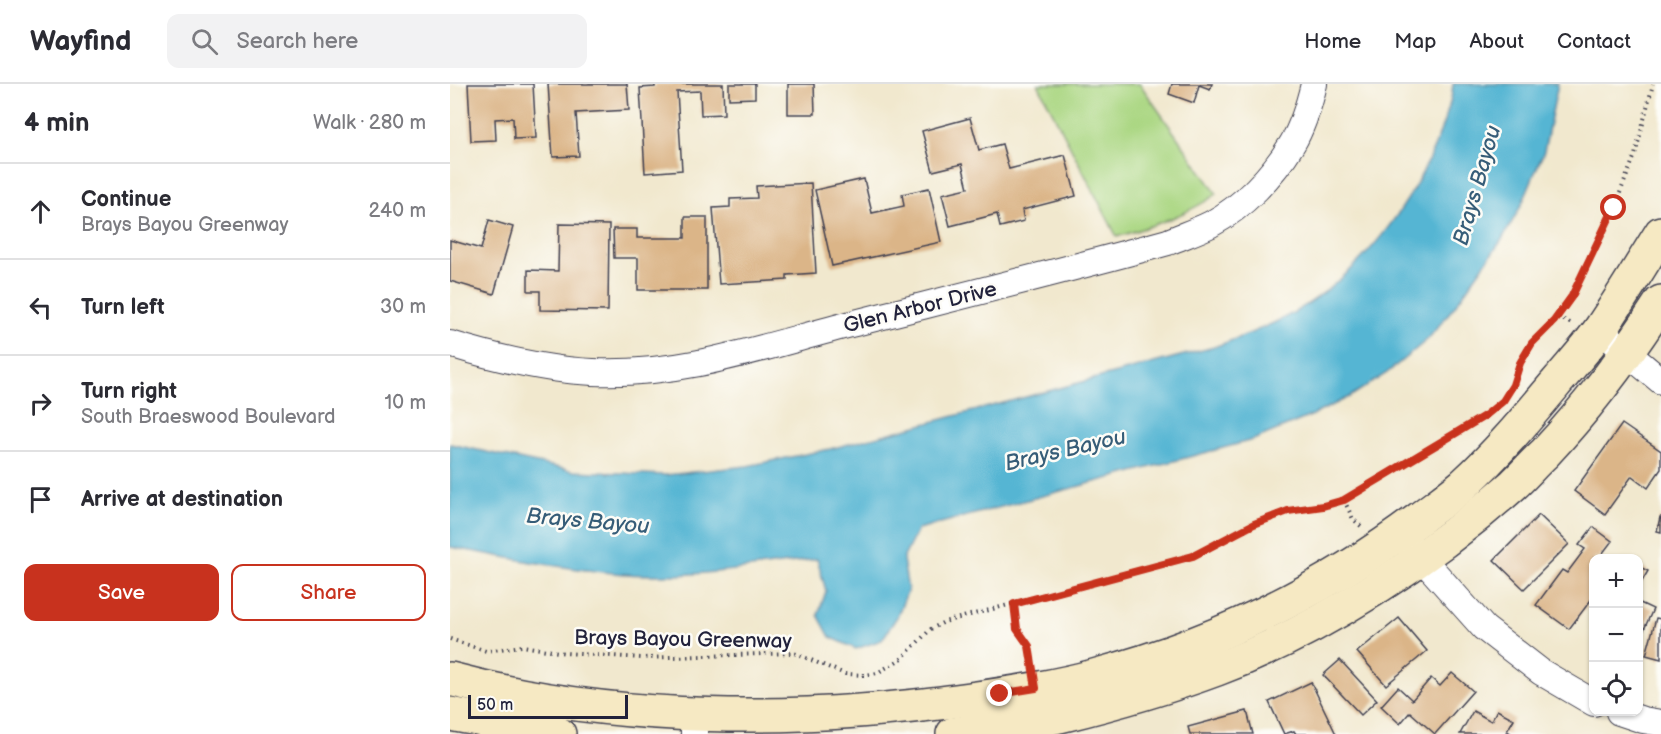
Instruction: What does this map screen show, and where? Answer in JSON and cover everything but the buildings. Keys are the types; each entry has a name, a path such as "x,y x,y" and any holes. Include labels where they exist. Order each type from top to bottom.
{"main road":[{"path":"450,679 477,686 694,723 773,715 924,705 1000,694 1092,676 1184,648 1300,595 1356,563 1461,487 1510,439 1600,330 1661,233"},
{"path":"953,734 1002,730 1131,697 1218,668 1286,638 1356,600 1422,558 1515,484 1563,433 1628,353 1661,302"},
{"path":"450,714 559,734"}],"street":[{"name":"Glen Arbor Drive","path":"450,344 493,357 546,368 593,372 675,368 722,360 816,333 1168,242 1211,224 1236,207 1258,186 1293,144 1307,112 1314,84"},
{"path":"1600,330 1661,381"},
{"path":"1400,533 1484,628 1541,672 1589,701"},
{"path":"1000,694 1002,730"},
{"path":"1632,716 1661,723"}],"path":[{"name":"Brays Bayou Greenway","path":"450,639 486,651 522,646 565,653 642,658 794,653 838,672 865,675 877,673 901,659 937,625 1193,556 1254,524 1288,511 1323,506 1344,500 1486,415 1503,401 1532,343 1554,321 1572,296 1614,208 1635,155 1652,85"},
{"path":"1014,604 1017,629 1029,646 1036,688"}],"green space":[{"path":"1038,84 1140,84 1217,194 1181,214 1117,237"}],"water":[{"name":"Brays Bayou","path":"1453,84 1558,84 1544,151 1521,206 1501,241 1428,339 1387,373 1351,396 1253,440 918,529 903,559 908,590 897,617 882,640 856,649 830,637 818,615 826,591 817,559 715,572 639,575 531,562 450,547 450,444 574,471 666,475 747,466 830,449 1214,347 1274,323 1318,297 1341,278 1363,258 1400,211 1429,159 1448,108"}],"route":[{"path":"1000,694 1036,688 1029,646 1015,625 1014,604 1193,556 1254,524 1288,511 1323,506 1344,500 1486,415 1503,401 1532,343 1554,321 1572,296 1614,208"}]}
